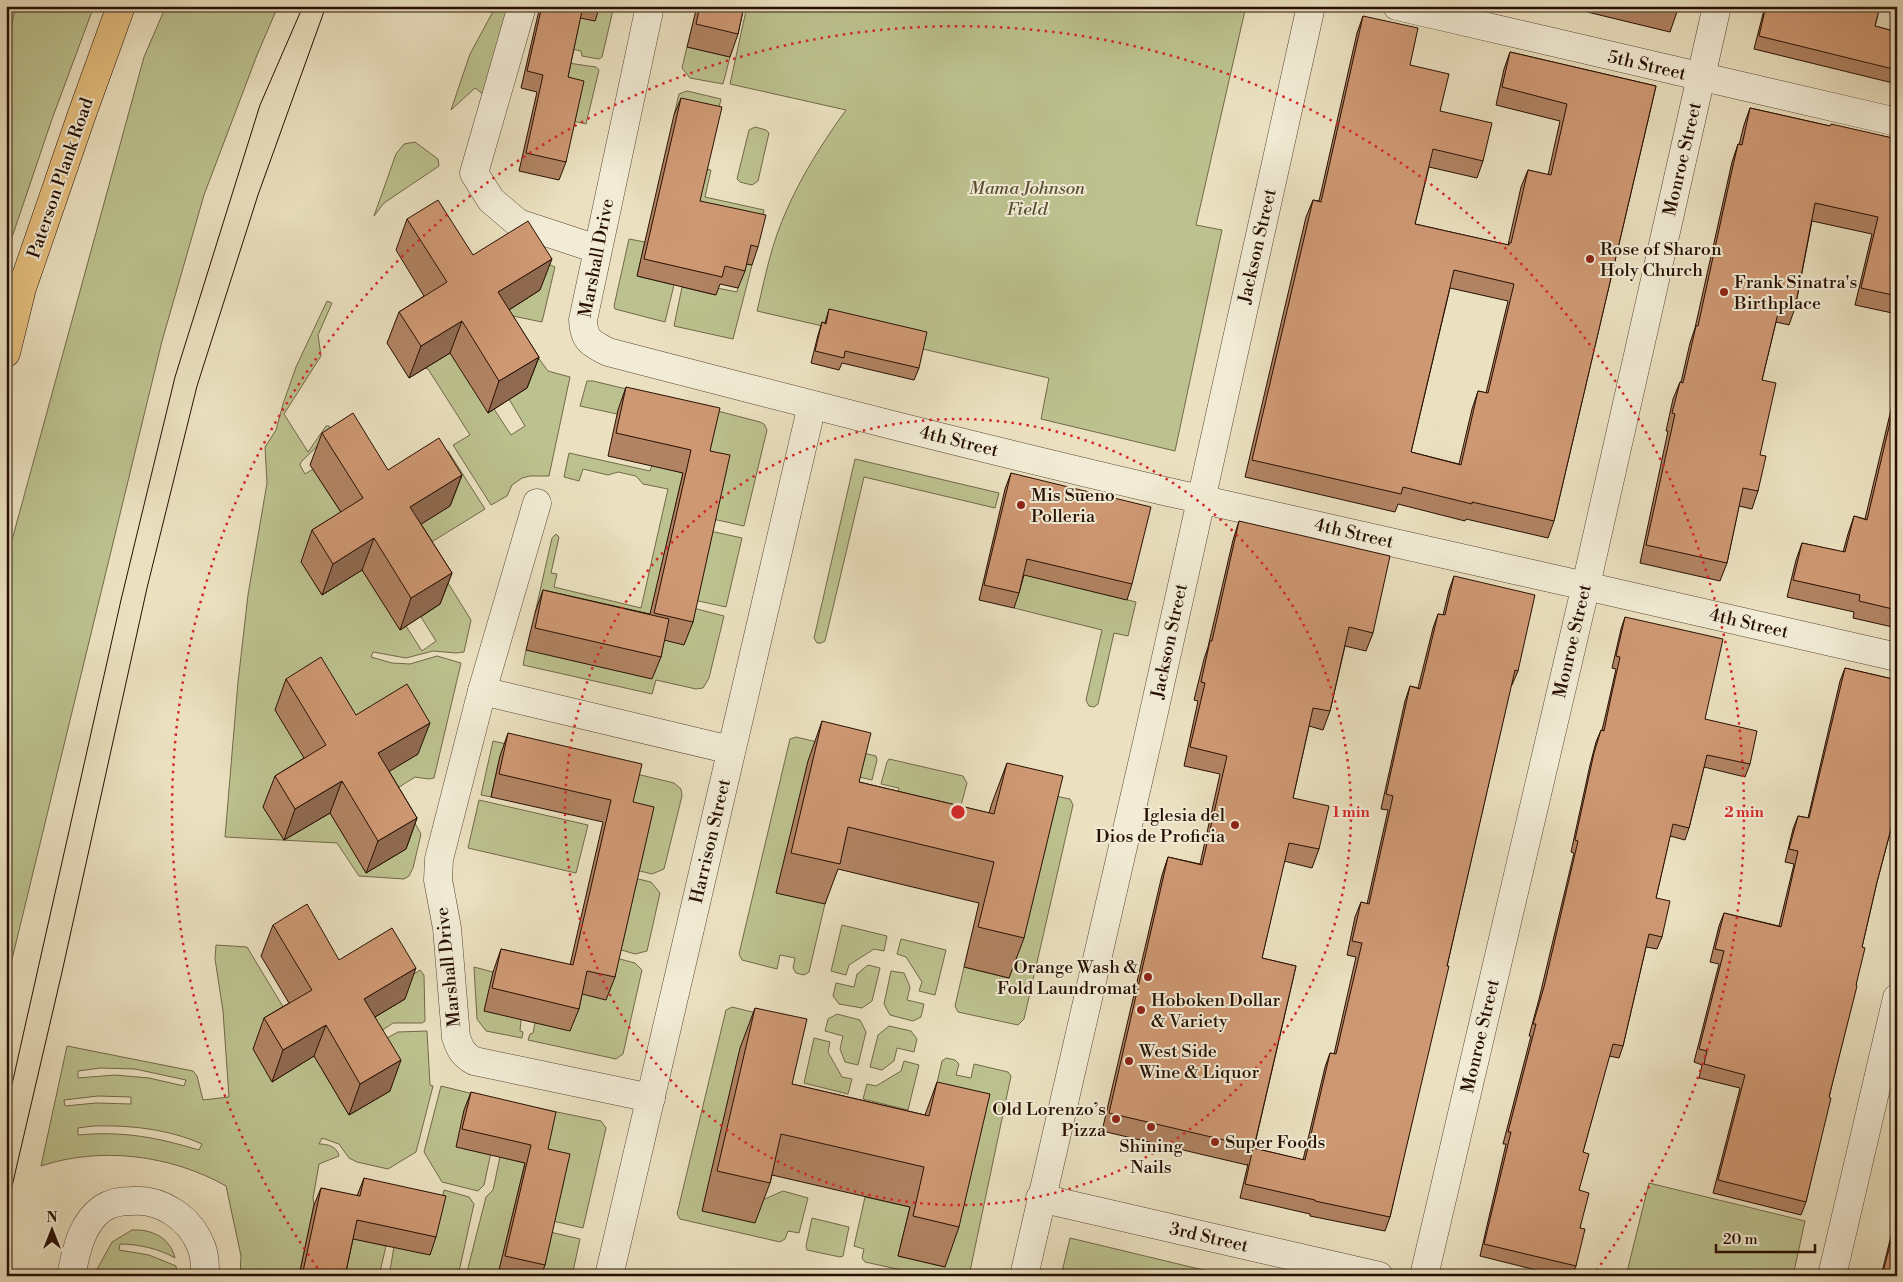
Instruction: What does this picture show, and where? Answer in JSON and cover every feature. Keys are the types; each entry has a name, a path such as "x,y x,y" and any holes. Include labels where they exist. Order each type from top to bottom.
{"main road":[{"name":"Paterson Plank Road","path":"6,353 22,288 121,6"}],"street":[{"path":"522,6 474,173 491,200 518,223 597,249"},
{"name":"Marshall Drive","path":"650,6 597,249 583,320 584,331 587,338 593,344 608,352 812,406"},
{"name":"Jackson Street","path":"1024,1276 1040,1198 1144,754 1311,6"},
{"name":"5th Street","path":"1397,6 1700,78 1897,122"},
{"name":"Monroe Street","path":"1424,1276 1586,585 1717,6"},
{"name":"4th Street","path":"812,406 1201,499 1897,657"},
{"name":"Harrison Street","path":"609,1276 812,406"},
{"name":"Marshall Drive","path":"538,503 482,691 439,859 438,880 447,928 456,1037 460,1049 474,1061 651,1098"},
{"path":"482,691 731,750"},
{"path":"1832,1276 1897,998"},
{"name":"3rd Street","path":"1040,1198 1378,1276"},
{"path":"71,1276 80,1240 93,1218 103,1208 118,1202 136,1200 155,1202 169,1209 194,1230 202,1247 205,1276"}],"green space":[{"path":"16,6 94,6 52,119 6,255 6,48"},
{"path":"166,6 278,6 257,55 204,195 162,341 6,984 6,562 144,57"},
{"path":"496,6 512,6 484,95 475,88 451,110 470,54"},
{"path":"598,6 614,6 602,57 599,59 582,56 581,51 571,49 578,18"},
{"name":"Mama Johnson Field","path":"747,6 1246,6 1196,225 1222,230 1175,451 1041,419 1049,378 757,311 778,231 803,177 823,143 846,110 730,84"},
{"path":"687,47 730,57 723,84 690,78 682,68"},
{"path":"568,63 596,67 599,70 586,124 573,121 561,94"},
{"path":"687,91 721,99 715,124 674,115 679,94"},
{"path":"755,127 766,130 769,133 758,181 752,185 740,182 737,179 749,130"},
{"path":"415,142 438,159 439,166 384,203 374,216 396,154 404,144"},
{"path":"705,169 711,170 705,197 764,210 759,233 688,242"},
{"path":"629,239 645,242 637,276 674,285 665,322 615,309 614,306"},
{"path":"518,251 555,267 542,322 503,314"},
{"path":"744,263 752,265 733,339 674,326 682,287 715,295 717,288 737,292"},
{"path":"327,301 332,303 318,335 321,356 284,414 308,452 326,426 329,426 333,431 300,465 305,474 313,469 352,530 301,561 322,595 362,570 400,629 406,626 422,651 436,641 421,617 440,604 399,538 448,457 448,451 485,509 425,546 471,620 464,652 433,651 406,658 373,652 371,657 392,663 410,664 437,656 461,663 434,778 415,777 385,796 315,777 263,807 284,840 330,813 366,872 398,793 421,834 413,868 409,876 404,879 359,876 337,843 225,837 238,682 248,595 267,483 265,447 276,430 296,367"},
{"path":"450,353 494,409 511,435 525,426 509,399 537,356 548,371 570,377 549,476 522,478 512,485 507,496 491,505 453,445 470,435 428,369 425,368"},
{"path":"587,381 668,399 617,414 580,406"},
{"path":"679,401 764,424 767,430 744,526 713,519"},
{"path":"569,453 650,471 652,465 683,473 645,638 535,613 552,538 556,534 559,537 551,573 557,574 554,587 641,608 668,489 643,484 636,476 618,472 608,475 583,469 579,481 564,477"},
{"path":"855,459 999,493 995,508 864,477 825,641 817,643 814,638"},
{"path":"710,531 742,538 726,607 694,600"},
{"path":"1022,574 1136,602 1128,636 1114,633 1098,704 1094,707 1089,706 1086,700 1102,630 1014,608"},
{"path":"693,608 724,616 709,678 703,688 696,689 656,680 652,694 523,665 526,650 662,640"},
{"path":"796,737 876,756 877,760 872,780 855,776 809,972 804,975 796,973 793,968 795,958 780,955 777,969 742,960 739,954 790,739"},
{"path":"493,741 559,756 500,756 491,797 481,795"},
{"path":"889,759 963,776 967,783 955,828 888,833 899,788 881,784"},
{"path":"587,762 674,783 681,789 682,796 664,869 652,874 636,870"},
{"path":"1015,788 1070,799 1073,805 1024,1019 1018,1025 958,1012 955,1006 964,967 1009,978"},
{"path":"479,800 588,825 576,873 468,848"},
{"path":"634,878 651,882 660,893 647,951 635,954 618,949"},
{"path":"842,925 887,936 884,951 874,949 849,965 846,975 831,971"},
{"path":"901,939 946,950 935,995 919,991 922,982 906,957 897,954"},
{"path":"216,945 247,947 294,1025 272,1081 314,1056 349,1115 365,1050 398,1032 427,1031 430,1085 433,1086 416,1152 388,1169 357,1162 349,1158 339,1144 322,1138 319,1144 334,1148 339,1156 319,1164 313,1198 314,1205 299,1276 240,1276 241,1256 226,1186 205,1175 159,1161 111,1155 87,1156 41,1166 67,1046 193,1071 197,1076 203,1100 229,1097 223,1011 215,959","holes":["100,1068 135,1069 186,1080 184,1086 149,1078 115,1075 78,1078 78,1071","98,1096 131,1097 131,1104 96,1103 65,1106 64,1100","93,1126 135,1127 162,1131 202,1144 199,1150 139,1136 110,1134 78,1135 78,1128"]},
{"path":"616,958 635,963 642,970 623,1054 616,1059 528,1040 530,1034 533,1033 535,1023 579,994"},
{"path":"868,965 880,968 872,1001 862,1008 839,1004 833,996 836,983 854,987 857,974"},
{"path":"474,967 493,972 521,1020 520,1031 523,1032 522,1038 486,1031 477,1019"},
{"path":"420,970 424,975 425,1021 422,1023 393,1023 368,1040 361,1025 404,999 397,985"},
{"path":"891,971 904,973 910,987 907,1000 924,1004 921,1017 913,1021 890,1015 884,1004"},
{"path":"732,1007 793,1022 760,1201 783,1191 808,1198 799,1233 788,1231 785,1239 780,1242 680,1219 677,1214 726,1010"},
{"path":"837,1014 860,1020 866,1032 858,1065 845,1062 840,1049 843,1036 825,1031 828,1019"},
{"path":"889,1026 911,1031 917,1039 914,1052 897,1048 894,1061 882,1070 870,1067 878,1035"},
{"path":"814,1038 830,1042 828,1052 842,1077 852,1079 848,1094 804,1083"},
{"path":"946,1058 955,1060 959,1064 956,1075 971,1078 974,1064 1008,1072 1011,1076 969,1276 929,1276 865,1262 862,1258 864,1249 854,1246 865,1197 910,1207 898,1256 945,1267 928,1122 942,1061"},
{"path":"904,1061 919,1065 908,1110 863,1099 867,1084 876,1086 901,1071"},
{"path":"441,1086 502,1101 484,1185 478,1191 442,1182 424,1152"},
{"path":"513,1103 601,1121 606,1128 583,1228 553,1221"},
{"path":"500,1157 525,1163 499,1273 508,1276 466,1276 486,1197 493,1190"},
{"path":"1649,1183 1805,1221 1793,1276 1626,1276"},
{"path":"444,1190 469,1197 474,1204 458,1276 389,1276 394,1247 439,1214"},
{"path":"812,1218 849,1227 843,1256 807,1250 806,1246"},
{"path":"132,1230 146,1231 159,1236 169,1245 175,1258 156,1250 134,1245 120,1244 119,1250 149,1255 176,1266 177,1276 134,1276 95,1273 112,1242"},
{"path":"550,1232 580,1239 572,1276 540,1276"},
{"path":"351,1238 386,1246 379,1276 342,1276"},
{"path":"1070,1238 1220,1274 1220,1276 1061,1276"}],"building":[{"path":"542,6 583,6 568,77 584,81 566,162 526,153 543,75 527,71"},
{"path":"700,6 744,6 738,34 696,24"},
{"path":"1654,6 1679,6 1678,12"},
{"path":"1766,6 1880,6 1875,26 1897,32 1897,70 1759,36"},
{"path":"1363,16 1418,28 1410,65 1449,74 1440,111 1492,123 1483,161 1433,149 1415,224 1509,245 1528,170 1551,175 1567,104 1502,87 1510,52 1656,86 1554,521 1403,487 1401,494 1252,460 1313,200 1321,202","holes":["1454,270 1514,284 1488,393 1478,391 1461,465 1411,452"]},
{"path":"681,98 722,107 700,201 766,215 758,247 751,245 745,271 725,266 722,277 644,259"},
{"path":"1750,108 1897,139 1897,296 1861,288 1878,217 1815,203 1795,308 1780,305 1762,380 1776,383 1760,455 1766,456 1758,491 1743,488 1727,563 1646,545 1675,414 1672,413 1680,382 1683,383 1696,326 1698,326 1738,144 1742,145"},
{"path":"438,200 473,255 528,221 552,259 498,292 539,357 499,381 462,321 421,346 399,312 447,282 407,219"},
{"path":"829,309 927,332 919,368 845,351 844,358 815,351 822,322 826,324"},
{"path":"626,387 720,408 710,451 730,455 693,622 654,613 691,450 616,433"},
{"path":"1897,393 1897,610 1859,601 1860,595 1793,580 1802,543 1845,552 1854,516 1867,520"},
{"path":"353,413 388,470 439,438 462,475 410,507 452,573 411,598 374,538 333,564 312,530 363,498 322,433"},
{"path":"1011,473 1151,507 1132,584 1027,559 1019,593 984,585"},
{"path":"1239,521 1390,556 1373,633 1349,627 1330,711 1313,708 1293,798 1329,806 1319,849 1289,843 1262,958 1296,966 1254,1147 1109,1113 1168,857 1202,865 1227,756 1190,747 1205,683 1201,682"},
{"path":"1454,576 1535,595 1518,671 1515,670 1447,966 1449,966 1390,1217 1245,1184 1253,1148 1305,1160 1330,1053 1336,1054 1362,943 1352,941 1361,902 1369,904 1393,796 1386,794 1410,686 1420,689 1438,614 1445,615"},
{"path":"543,590 669,619 661,657 535,628"},
{"path":"1625,617 1723,639 1705,719 1757,731 1750,764 1707,755 1689,828 1673,824 1656,898 1670,901 1662,937 1649,934 1623,1046 1613,1044 1583,1152 1589,1154 1579,1190 1589,1193 1580,1228 1585,1229 1576,1266 1484,1244 1511,1132 1508,1132 1536,1024 1533,1024 1544,987 1578,841 1575,840 1594,753 1601,730 1604,731 1620,657 1616,656"},
{"path":"321,657 356,715 407,684 430,723 378,753 417,818 378,841 342,781 295,809 275,776 326,745 286,679"},
{"path":"1845,668 1897,680 1897,806 1862,947 1865,948 1857,986 1829,1097 1831,1098 1806,1202 1718,1180 1745,1075 1704,1064 1707,1051 1699,1049 1724,951 1715,949 1724,913 1781,927 1798,851 1789,849 1798,816 1809,818"},
{"path":"822,721 871,733 859,782 994,814 1007,763 1063,776 1024,938 978,927 994,862 848,827 840,864 791,853"},
{"path":"508,733 642,764 633,802 654,807 615,977 587,971 579,1009 492,988 501,949 573,965 611,800 499,774"},
{"path":"307,904 339,960 392,928 416,968 364,999 401,1060 360,1084 326,1025 283,1050 264,1018 312,990 273,925"},
{"path":"755,1008 807,1019 792,1084 929,1116 937,1082 990,1094 959,1227 913,1216 924,1167 781,1134 770,1183 717,1171"},
{"path":"471,1092 556,1112 548,1149 570,1154 545,1265 505,1256 531,1145 462,1129"},
{"path":"364,1178 446,1196 436,1237 357,1220 345,1276 302,1276 321,1188 360,1196"},
{"path":"1897,1218 1897,1276 1882,1276"},
{"path":"1257,1272 1271,1276 1256,1276"}],"tram line":[{"path":"6,1111 121,600 175,377 260,105 303,6"},
{"path":"6,1212 62,972 147,588 197,386 258,195 326,6"}],"place":[{"name":"Rose of Sharon Holy Church","path":"1590,259"},
{"name":"Frank Sinatra's Birthplace","path":"1724,292"},
{"name":"Mis Sueno Polleria","path":"1021,505"},
{"name":"Iglesia del Dios de Proficia","path":"1235,825"},
{"name":"Orange Wash & Fold Laundromat","path":"1148,977"},
{"name":"Hoboken Dollar & Variety","path":"1141,1010"},
{"name":"West Side Wine & Liquor","path":"1129,1061"},
{"name":"Old Lorenzo’s Pizza","path":"1116,1119"},
{"name":"Shining Nails","path":"1151,1127"},
{"name":"Super Foods","path":"1215,1142"}]}
